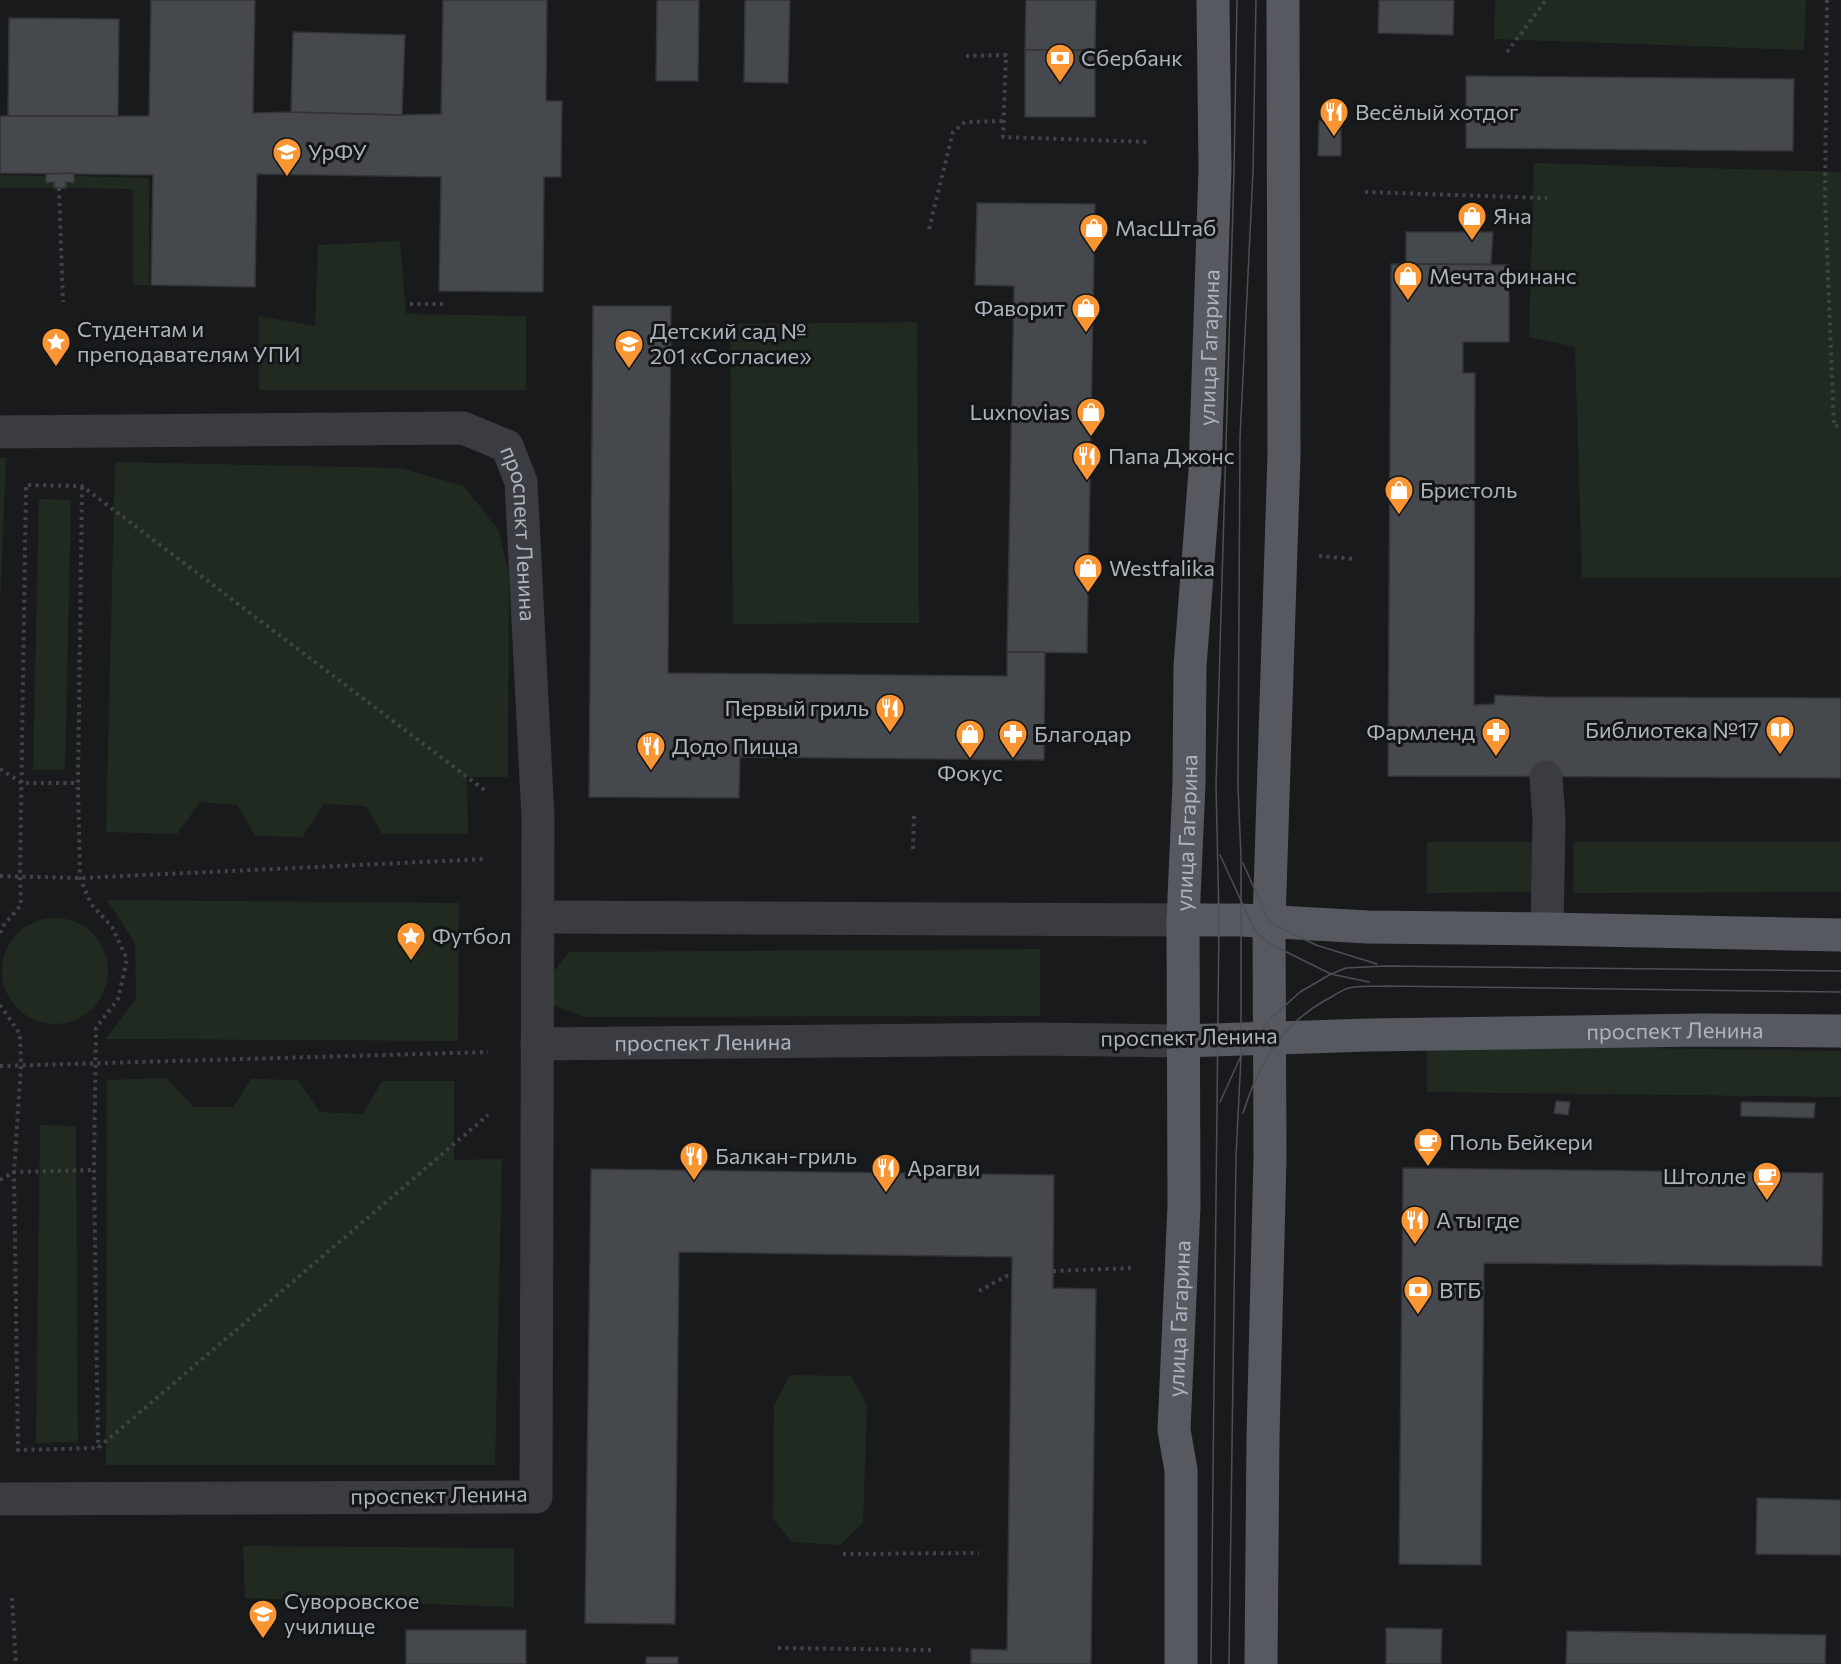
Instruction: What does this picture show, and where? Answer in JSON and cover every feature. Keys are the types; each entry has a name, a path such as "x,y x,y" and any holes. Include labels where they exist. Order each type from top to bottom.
{"main road":[{"name":"улица Гагарина","path":"1181,1664 1181,1470 1174,1430 1184,1206 1183,920 1189,784 1190,666 1205,471 1214,204 1213,0"},
{"path":"1261,1664 1263,1437 1270,1158 1269,922 1284,455 1283,0"},
{"path":"1183,920 1368,927 1841,935"},
{"name":"проспект Ленина","path":"1183,1041 1271,1037 1701,1030 1841,1031"}],"street":[{"name":"проспект Ленина","path":"0,432 463,428 507,446 521,482 538,818 536,1497 0,1499"},
{"path":"1545,777 1549,820 1547,929"},
{"path":"538,917 1183,920"},
{"name":"проспект Ленина","path":"537,1044 1055,1039 1183,1041"}],"path":[{"path":"1507,52 1546,0"},
{"path":"1827,0 1825,200 1834,426 1841,426"},
{"path":"966,56 1006,55 1003,137 1148,142"},
{"path":"929,229 953,132 965,122 1004,121"},
{"path":"59,188 63,302"},
{"path":"1365,192 1547,198"},
{"path":"410,304 445,304"},
{"path":"0,933 3,926 21,905 26,485 82,486 487,792"},
{"path":"82,486 78,783 80,878 91,904 112,927 128,959 118,999 96,1028 94,1170 98,1448"},
{"path":"1319,556 1356,559"},
{"path":"0,769 22,783 78,783"},
{"path":"913,849 914,815"},
{"path":"0,876 80,878 487,859"},
{"path":"0,1005 21,1034 14,1172 18,1450 98,1448 488,1115"},
{"path":"0,1066 488,1052"},
{"path":"0,1180 14,1172 94,1170"},
{"path":"1053,1271 1133,1268"},
{"path":"979,1291 1012,1273"},
{"path":"843,1554 979,1553"},
{"path":"12,1598 16,1664"},
{"path":"778,1648 934,1650"}],"shaded area":[{"path":"1495,0 1806,0 1804,50 1494,39"},
{"path":"1534,163 1841,172 1841,578 1582,578 1575,347 1529,337"},
{"path":"0,175 46,176 46,183 54,182 54,188 0,188"},
{"path":"74,176 149,178 149,285 133,285 133,189 66,188 66,182 74,183"},
{"path":"400,241 406,314 526,316 526,390 259,390 259,316 315,326 318,245"},
{"path":"917,322 919,623 733,624 730,324"},
{"path":"0,458 6,458 0,606"},
{"path":"115,462 400,468 464,486 499,531 509,575 508,777 467,777 468,834 382,834 366,806 324,804 302,837 255,836 237,805 200,802 177,834 106,832"},
{"path":"39,499 71,500 65,770 33,770"},
{"path":"1427,842 1537,842 1537,892 1427,893"},
{"path":"1574,842 1841,842 1841,892 1573,893"},
{"path":"107,900 459,903 458,1041 106,1039 136,999 135,943"},
{"path":"55,918 75,922 92,934 104,951 108,971 104,991 92,1008 75,1020 55,1024 35,1020 18,1008 6,991 2,971 6,951 18,934 35,922"},
{"path":"1040,949 1040,1016 584,1017 553,1005 551,975 569,952"},
{"path":"1427,1045 1841,1051 1841,1097 1427,1092"},
{"path":"166,1078 194,1107 233,1107 251,1079 298,1080 320,1112 363,1114 382,1081 454,1081 454,1160 502,1159 495,1465 106,1465 107,1080"},
{"path":"40,1125 76,1126 78,1442 36,1443"},
{"path":"790,1375 851,1376 867,1405 863,1523 840,1545 792,1542 773,1519 774,1405"},
{"path":"243,1546 514,1548 514,1607 245,1598"}],"building":[{"path":"151,0 255,0 253,113 402,115 441,114 443,0 547,0 546,101 562,101 561,177 544,177 543,292 439,291 441,177 257,174 255,287 151,285 153,175 0,173 0,116 149,116"},
{"path":"657,0 699,0 698,81 656,81"},
{"path":"745,0 790,0 788,83 744,82"},
{"path":"1026,0 1096,0 1095,50 1025,50"},
{"path":"1379,0 1454,0 1453,35 1378,33"},
{"path":"9,18 119,19 118,116 8,116"},
{"path":"293,32 405,35 402,115 291,112"},
{"path":"1025,50 1095,50 1095,117 1025,117"},
{"path":"1466,76 1794,79 1793,151 1466,148"},
{"path":"1319,121 1341,121 1341,156 1318,156"},
{"path":"74,173 74,183 66,182 66,188 54,188 54,182 46,183 46,174"},
{"path":"977,203 1095,204 1087,653 1007,652 1014,286 975,285"},
{"path":"1406,232 1493,232 1491,264 1406,264"},
{"path":"1391,264 1509,265 1509,342 1463,342 1463,373 1475,373 1474,705 1494,704 1495,695 1841,698 1841,778 1388,776"},
{"path":"593,306 671,306 668,673 1007,676 1007,652 1045,652 1044,760 740,757 739,798 589,797"},
{"path":"1556,1101 1570,1102 1568,1115 1554,1113"},
{"path":"1741,1102 1815,1103 1814,1118 1741,1116"},
{"path":"1403,1168 1823,1173 1822,1266 1484,1263 1481,1565 1399,1564"},
{"path":"591,1169 1054,1175 1053,1288 1096,1289 1091,1664 971,1664 971,1649 1007,1650 1012,1257 679,1252 675,1624 585,1623"},
{"path":"1757,1498 1841,1500 1841,1555 1756,1554"},
{"path":"1386,1628 1442,1629 1441,1664 1386,1664"},
{"path":"406,1630 526,1630 526,1664 406,1664"},
{"path":"1567,1631 1826,1635 1825,1664 1566,1664"},
{"path":"646,1657 678,1657 678,1664 646,1664"}],"tram line":[{"path":"1211,1664 1219,920 1216,785 1237,0"},
{"path":"1229,1664 1236,1157 1241,1056 1241,858 1238,786 1240,438 1253,172 1256,0"},
{"path":"1220,855 1255,931 1270,944 1331,974 1369,982"},
{"path":"1243,863 1269,922 1316,945 1377,964"},
{"path":"1220,1102 1241,1056 1269,1020 1300,992 1346,968 1385,966 1841,971"},
{"path":"1243,1113 1256,1079 1283,1035 1309,1011 1340,992 1353,987 1841,992"}],"place":[{"name":"Сбербанк","path":"1060,84"},
{"name":"Весёлый хотдог","path":"1334,138"},
{"name":"УрФУ","path":"287,178"},
{"name":"Яна","path":"1472,242"},
{"name":"МасШтаб","path":"1094,254"},
{"name":"Мечта финанс","path":"1408,302"},
{"name":"Фаворит","path":"1086,334"},
{"name":"Студентам и преподавателям УПИ","path":"56,368"},
{"name":"Детский сад № 201 «Согласие»","path":"629,370"},
{"name":"Luxnovias","path":"1091,438"},
{"name":"Папа Джонс","path":"1087,482"},
{"name":"Бристоль","path":"1399,516"},
{"name":"Westfalika","path":"1088,594"},
{"name":"Первый гриль","path":"890,734"},
{"name":"Библиотека №17","path":"1780,756"},
{"name":"Фармленд","path":"1496,758"},
{"name":"Фокус","path":"970,760"},
{"name":"Благодар","path":"1013,760"},
{"name":"Додо Пицца","path":"651,772"},
{"name":"Футбол","path":"411,962"},
{"name":"Поль Бейкери","path":"1428,1168"},
{"name":"Балкан-гриль","path":"694,1182"},
{"name":"Арагви","path":"886,1194"},
{"name":"Штолле","path":"1767,1202"},
{"name":"А ты где","path":"1415,1246"},
{"name":"ВТБ","path":"1418,1316"},
{"name":"Суворовское училище","path":"263,1640"}]}
